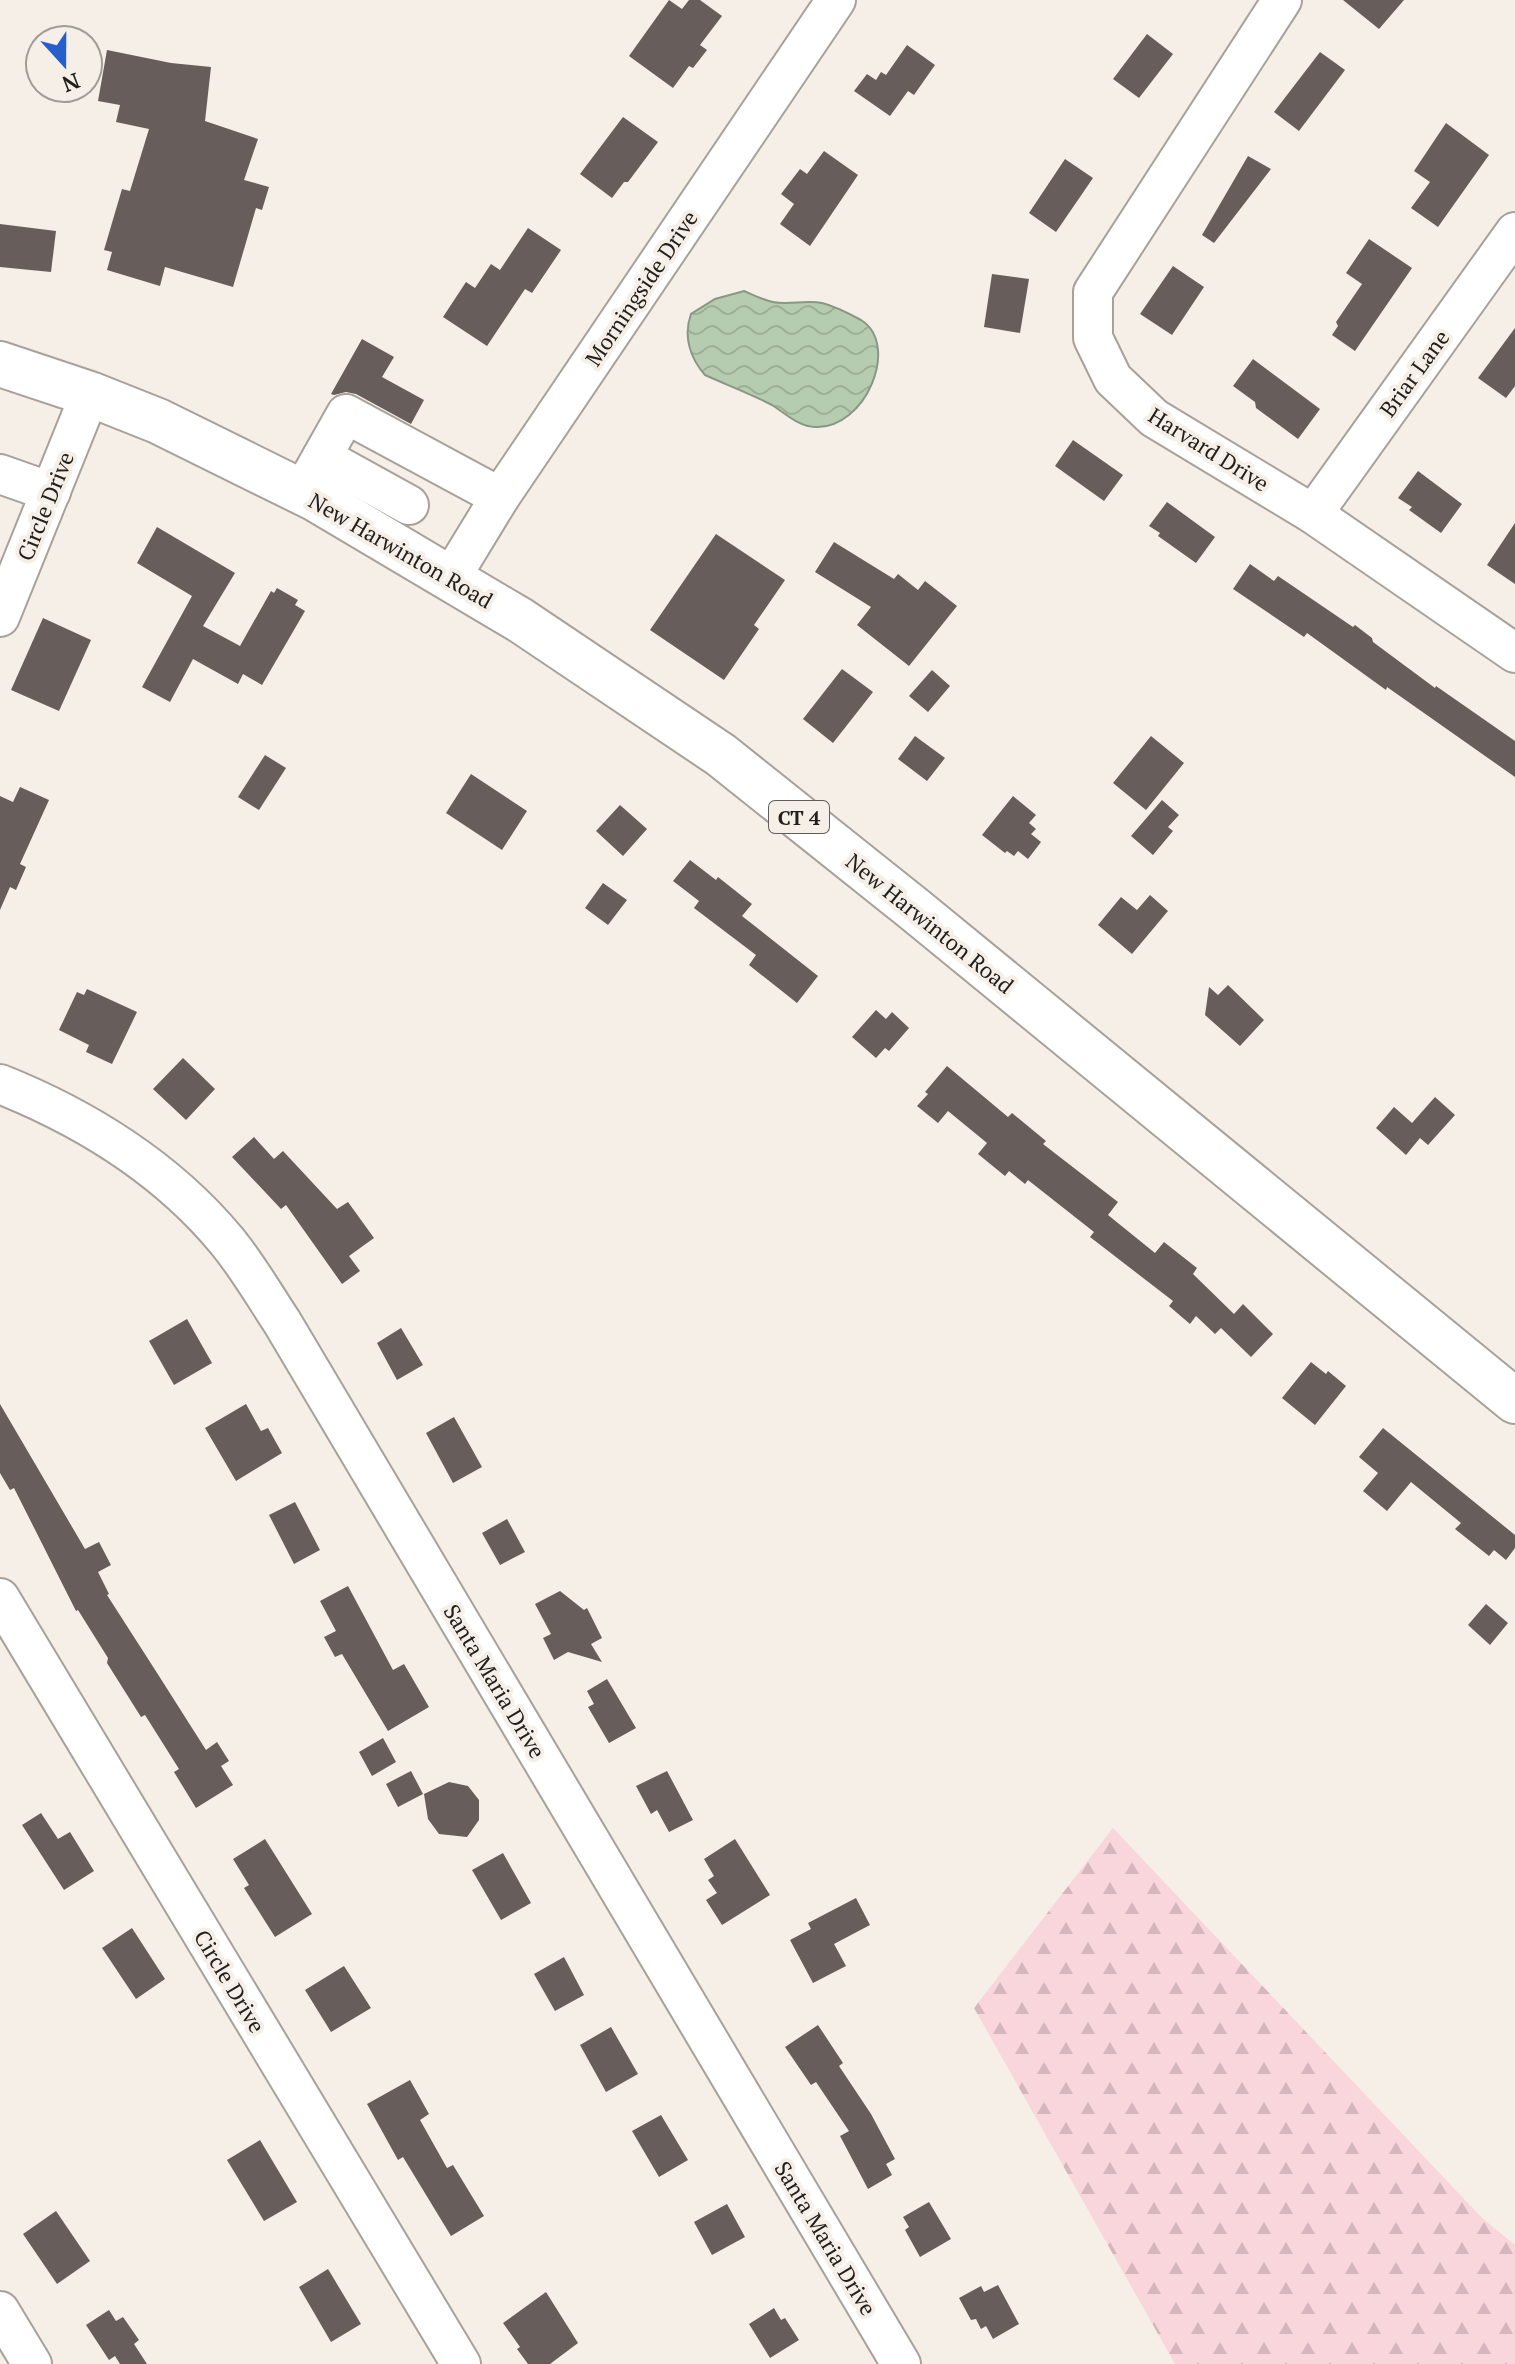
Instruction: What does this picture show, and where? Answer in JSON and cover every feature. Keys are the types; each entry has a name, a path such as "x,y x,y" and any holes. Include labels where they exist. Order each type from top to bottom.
{"main road":[{"name":"New Harwinton Road","path":"2,370 90,394 312,475 387,541 520,620 721,755 1515,1401"}],"street":[{"name":"Morningside Drive","path":"450,579 500,497 836,0"},
{"name":"Harvard Drive","path":"1282,0 1093,292 1093,338 1113,379 1154,418 1313,514 1515,653"},
{"name":"Briar Lane","path":"1313,514 1515,232"},
{"name":"Circle Drive","path":"0,617 90,394"},
{"path":"409,505 312,475 346,414 500,497"},
{"path":"387,541 435,463"},
{"path":"0,474 51,492"},
{"name":"Santa Maria Drive","path":"0,1084 47,1103 121,1146 184,1194 228,1242 282,1322 901,2364"},
{"name":"Circle Drive","path":"0,1598 461,2364"},
{"path":"0,2311 32,2364"}],"green space":[{"path":"1113,1828 1482,2218 1515,2245 1515,2364 1175,2364 974,2008"}],"water":[{"path":"744,291 773,302 827,304 861,320 873,332 878,348 872,384 849,415 833,424 809,426 764,401 705,375 689,346 691,314 715,299"}],"building":[{"path":"669,0 682,9 689,0 700,0 722,16 700,45 707,50 693,68 689,66 673,88 629,56"},
{"path":"1343,0 1404,0 1379,29"},
{"path":"1147,34 1173,54 1139,98 1113,79"},
{"path":"907,45 935,65 914,95 908,91 890,116 854,91 867,74 876,80 881,72 886,75"},
{"path":"107,50 171,63 211,67 205,121 258,139 244,180 269,187 262,210 256,208 233,287 165,267 160,286 107,270 112,252 104,250 122,189 130,191 149,129 116,122 120,105 104,102"},
{"path":"1320,52 1345,70 1299,131 1274,112"},
{"path":"623,117 658,142 612,198 580,174"},
{"path":"1446,123 1489,155 1438,227 1411,208 1430,182 1414,171"},
{"path":"824,151 858,175 810,246 780,224 794,204 781,194 800,169 807,174"},
{"path":"1248,156 1271,169 1214,243 1202,235"},
{"path":"1065,159 1093,178 1056,232 1029,213"},
{"path":"0,224 56,231 51,272 0,267"},
{"path":"528,228 561,250 532,293 525,289 487,346 443,317 466,282 475,288 491,264 500,270"},
{"path":"1369,239 1412,268 1355,351 1332,335 1338,326 1336,322 1362,284 1346,273"},
{"path":"1173,266 1204,287 1172,335 1140,314"},
{"path":"992,274 1029,279 1020,333 984,327"},
{"path":"1515,328 1515,386 1506,398 1478,378"},
{"path":"362,339 394,357 382,377 424,400 411,424 356,394 331,394"},
{"path":"1253,359 1320,409 1298,439 1256,408 1255,402 1233,386"},
{"path":"1073,440 1123,475 1104,501 1055,466"},
{"path":"1418,471 1462,504 1441,533 1398,498"},
{"path":"1167,502 1215,537 1196,563 1149,526"},
{"path":"1515,523 1515,584 1487,565"},
{"path":"157,527 235,573 203,626 240,646 271,591 274,593 277,588 298,600 295,605 305,611 262,685 243,674 238,684 193,659 170,702 142,687 192,596 137,563"},
{"path":"716,534 785,580 754,625 759,629 724,680 650,630"},
{"path":"834,542 894,579 898,574 918,590 925,581 957,606 909,666 857,625 871,607 815,572"},
{"path":"1250,564 1274,581 1278,576 1353,627 1355,625 1435,688 1515,741 1515,777 1307,633 1304,637 1233,589"},
{"path":"43,618 91,640 59,711 11,690"},
{"path":"842,669 873,692 833,743 803,719"},
{"path":"932,670 950,686 928,712 909,696"},
{"path":"915,736 945,758 927,781 898,759"},
{"path":"1151,736 1184,763 1146,810 1113,783"},
{"path":"265,755 286,768 259,810 238,797"},
{"path":"471,774 527,811 502,850 446,813"},
{"path":"20,787 49,800 20,864 26,867 16,890 10,887 0,910 0,796 13,802"},
{"path":"1013,796 1036,815 1029,823 1036,829 1031,834 1041,842 1028,859 1018,851 1014,856 1007,851 1005,853 982,835"},
{"path":"1162,800 1179,815 1168,827 1173,831 1153,855 1131,836"},
{"path":"620,805 647,829 623,856 596,831"},
{"path":"690,860 752,904 742,916 818,976 797,1003 749,965 756,955 694,908 699,901 673,881"},
{"path":"603,883 627,900 608,925 585,908"},
{"path":"1150,895 1168,911 1132,954 1098,925 1121,897 1137,910"},
{"path":"1228,985 1264,1020 1240,1046 1205,1015 1209,987 1218,995"},
{"path":"87,989 137,1012 112,1064 86,1052 89,1045 59,1030 77,992 84,995"},
{"path":"876,1010 886,1019 892,1012 909,1028 889,1051 885,1048 876,1058 852,1037"},
{"path":"183,1058 215,1089 186,1120 153,1089"},
{"path":"947,1066 1008,1117 1012,1113 1046,1141 1043,1144 1118,1202 1108,1215 1155,1253 1164,1242 1197,1268 1193,1274 1234,1314 1243,1304 1273,1334 1251,1357 1221,1328 1215,1334 1196,1316 1190,1324 1169,1306 1173,1301 1090,1237 1094,1232 1028,1180 1025,1184 1009,1171 1005,1176 978,1154 987,1143 948,1111 938,1123 917,1106"},
{"path":"1435,1097 1455,1115 1428,1145 1420,1138 1406,1155 1376,1128 1394,1107 1412,1123"},
{"path":"254,1137 274,1159 283,1151 337,1209 348,1202 374,1238 349,1256 360,1271 342,1284 286,1205 281,1209 232,1157"},
{"path":"187,1319 212,1363 174,1385 149,1341"},
{"path":"401,1328 423,1365 397,1380 377,1343"},
{"path":"1311,1362 1346,1386 1315,1425 1282,1398"},
{"path":"0,1404 85,1549 99,1542 111,1565 98,1572 107,1595 206,1750 217,1742 229,1761 221,1766 233,1785 196,1808 174,1772 179,1769 107,1663 108,1658 76,1611 14,1488 10,1490 0,1473"},
{"path":"246,1404 261,1431 268,1428 282,1453 236,1481 205,1428"},
{"path":"454,1417 482,1467 453,1483 426,1433"},
{"path":"1383,1428 1515,1535 1515,1548 1506,1560 1494,1550 1489,1556 1455,1529 1461,1523 1411,1482 1387,1511 1363,1491 1378,1473 1359,1457"},
{"path":"295,1502 320,1550 294,1564 269,1515"},
{"path":"507,1519 525,1552 500,1565 482,1533"},
{"path":"348,1586 393,1670 404,1664 429,1707 388,1731 342,1654 335,1657 324,1637 336,1631 320,1601"},
{"path":"560,1591 584,1610 587,1608 602,1638 591,1644 602,1662 568,1652 554,1660 543,1638 551,1634 535,1604"},
{"path":"1486,1604 1508,1623 1490,1645 1468,1625"},
{"path":"607,1679 636,1728 609,1743 588,1707 594,1704 587,1691"},
{"path":"383,1738 396,1762 372,1776 359,1752"},
{"path":"411,1771 423,1794 398,1807 386,1784"},
{"path":"667,1771 693,1820 669,1832 657,1810 651,1814 636,1786"},
{"path":"449,1782 468,1786 479,1800 479,1820 467,1837 439,1834 428,1819 424,1794"},
{"path":"41,1813 58,1839 70,1832 94,1871 64,1890 22,1825"},
{"path":"265,1839 312,1914 275,1937 244,1888 249,1885 233,1859"},
{"path":"735,1839 770,1895 722,1925 706,1900 717,1893 708,1880 714,1876 704,1859"},
{"path":"503,1853 531,1903 501,1920 472,1870"},
{"path":"856,1898 870,1925 834,1944 846,1966 813,1983 790,1940 811,1929 808,1923"},
{"path":"132,1928 165,1979 136,1999 102,1948"},
{"path":"564,1957 584,1995 555,2011 534,1974"},
{"path":"344,1966 371,2008 331,2032 305,1990"},
{"path":"818,2025 843,2063 839,2066 871,2114 895,2159 886,2164 892,2175 868,2189 840,2136 849,2131 816,2082 811,2085 785,2047"},
{"path":"611,2027 638,2074 606,2092 580,2045"},
{"path":"410,2080 429,2114 420,2120 447,2168 453,2165 484,2216 451,2236 403,2157 398,2160 367,2104"},
{"path":"661,2115 688,2160 659,2177 632,2131"},
{"path":"260,2140 297,2202 264,2221 227,2160"},
{"path":"929,2202 951,2239 920,2257 905,2230 909,2227 903,2217"},
{"path":"727,2204 745,2237 712,2255 694,2222"},
{"path":"56,2211 90,2261 57,2284 23,2234"},
{"path":"328,2269 361,2324 331,2342 299,2287"},
{"path":"998,2285 1019,2324 993,2339 986,2326 981,2329 976,2319 971,2320 959,2298 981,2286 984,2292"},
{"path":"546,2292 578,2343 550,2364 528,2364 503,2323"},
{"path":"774,2308 781,2320 785,2318 799,2340 770,2358 749,2324"},
{"path":"109,2310 116,2321 123,2317 139,2340 134,2344 147,2364 120,2364 115,2356 109,2360 86,2325"}]}
